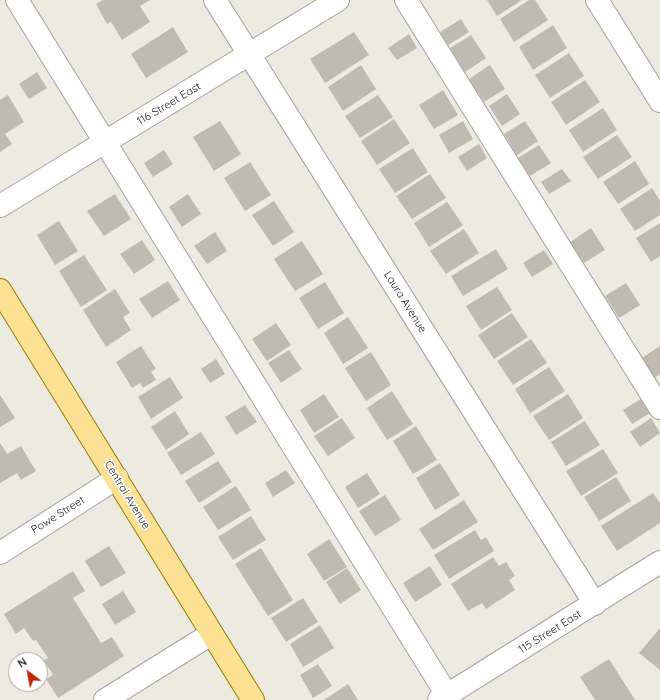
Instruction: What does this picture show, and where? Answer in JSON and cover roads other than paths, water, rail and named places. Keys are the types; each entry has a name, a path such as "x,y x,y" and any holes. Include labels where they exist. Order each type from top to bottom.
{"main road":[{"name":"Central Avenue","path":"0,290 253,700"}],"street":[{"path":"17,0 444,698"},
{"name":"Laura Avenue","path":"215,0 595,604"},
{"name":"116 Street East","path":"0,206 338,0"},
{"path":"406,0 660,408"},
{"path":"597,0 660,101"},
{"name":"Powe Street","path":"0,552 117,478"},
{"name":"115 Street East","path":"444,698 660,562"},
{"path":"105,700 211,634"}]}
